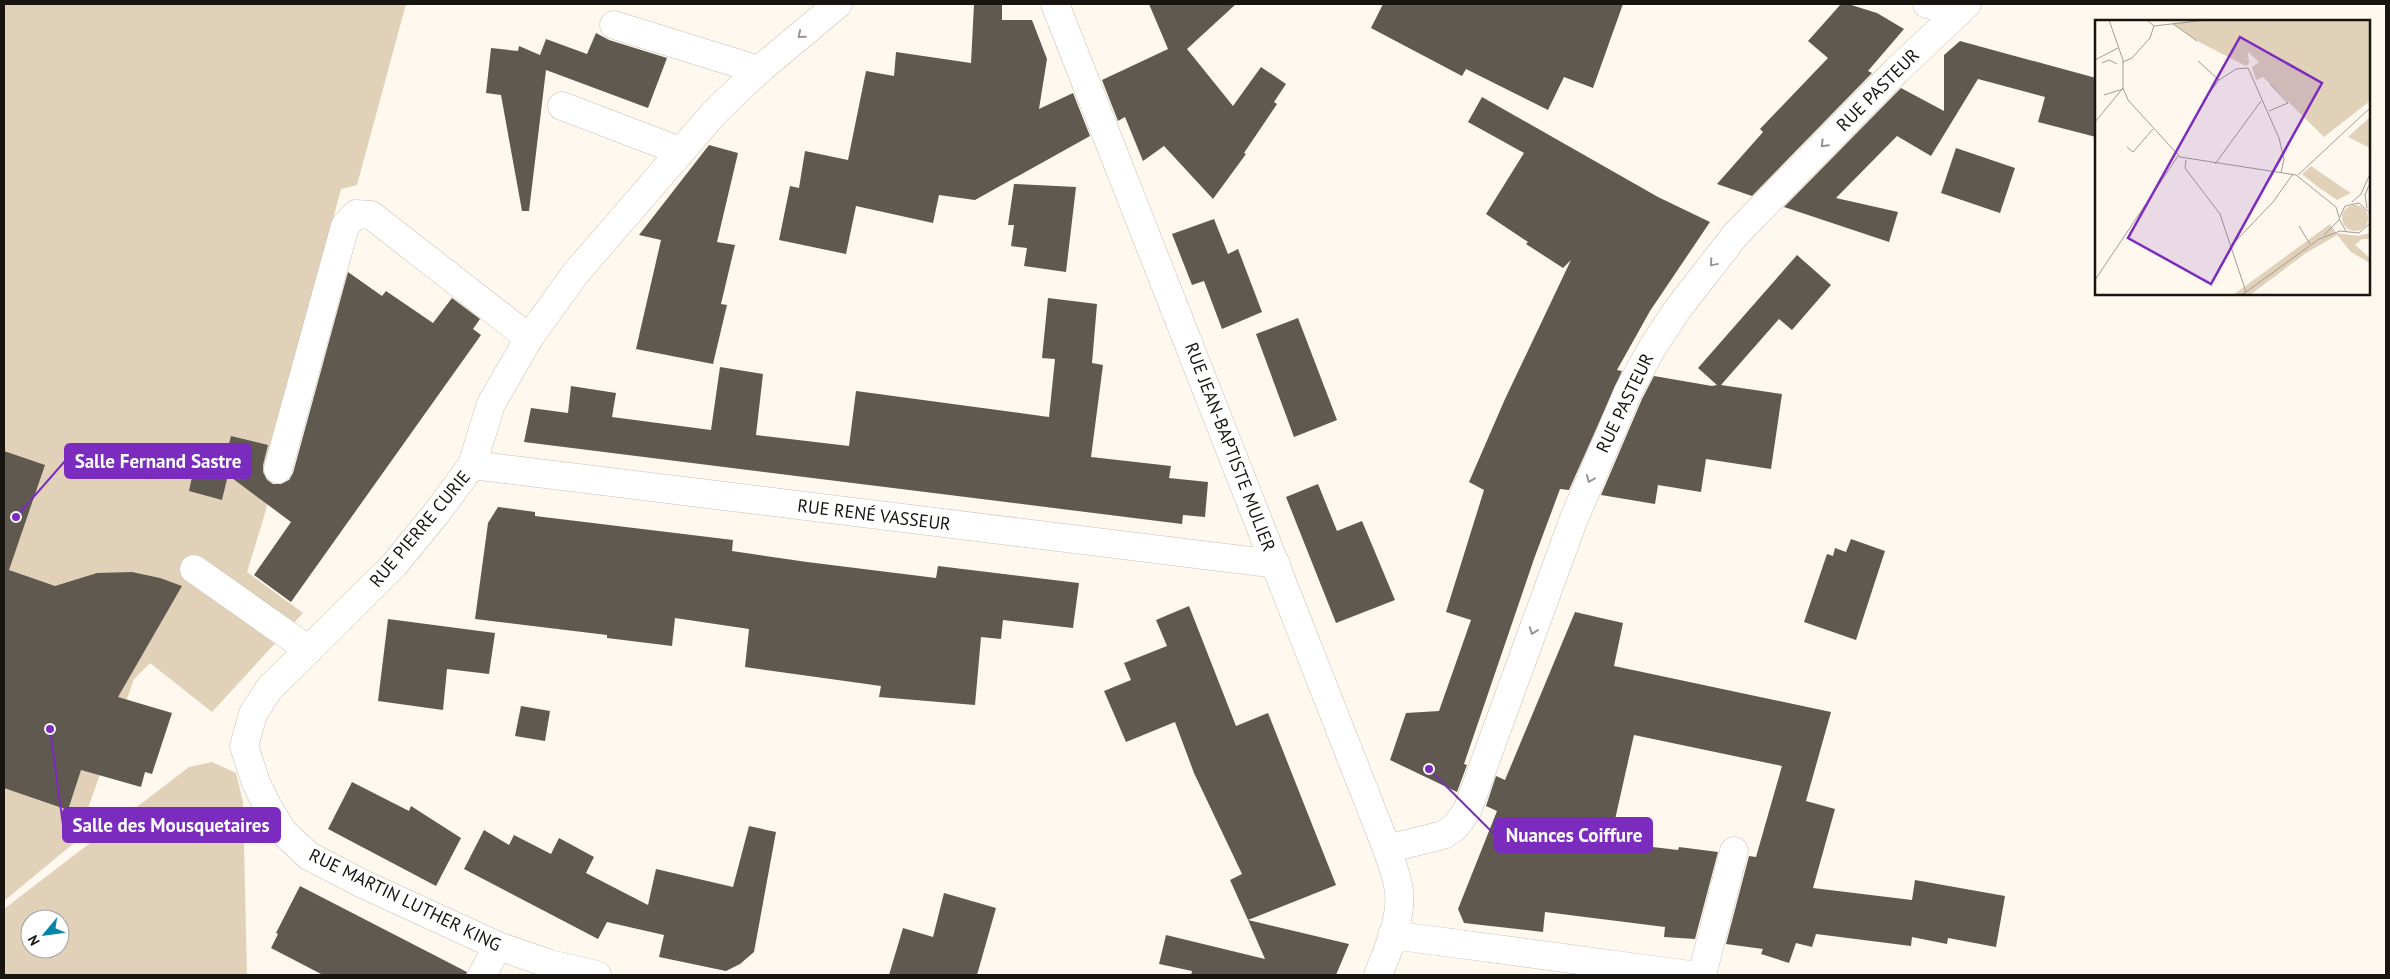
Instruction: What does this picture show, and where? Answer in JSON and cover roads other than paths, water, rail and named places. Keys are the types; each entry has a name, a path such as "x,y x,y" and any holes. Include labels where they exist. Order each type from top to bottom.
{"street":[{"name":"RUE PIERRE CURIE","path":"244,746 253,714 269,689 394,565 439,510 472,465 491,404 529,338 575,274 715,112 759,70 838,4"},
{"name":"RUE JEAN-BAPTISTE MULIER","path":"1055,4 1387,849 1399,892 1392,935"},
{"path":"1928,4 1963,8"},
{"name":"RUE PASTEUR","path":"1387,849 1443,835 1455,827 1467,811 1573,520 1598,458 1628,392 1677,310 1736,234 1896,71 1963,8"},
{"path":"614,24 759,70"},
{"path":"562,106 680,151"},
{"path":"278,469 345,226 356,214 371,215 529,338"},
{"name":"RUE RENÉ VASSEUR","path":"472,465 1228,560 1276,564"},
{"path":"194,569 309,650"},
{"name":"RUE MARTIN LUTHER KING","path":"244,746 256,783 269,809 283,832 309,856 365,885 498,946 550,964 597,975"},
{"path":"1702,975 1734,851"},
{"path":"1378,975 1392,935 1690,975"},
{"path":"482,975 498,946"}],"place":[{"name":"Salle Fernand Sastre","path":"16,517"},
{"name":"Salle des Mousquetaires","path":"50,729"},
{"name":"Nuances Coiffure","path":"1429,769"}]}
